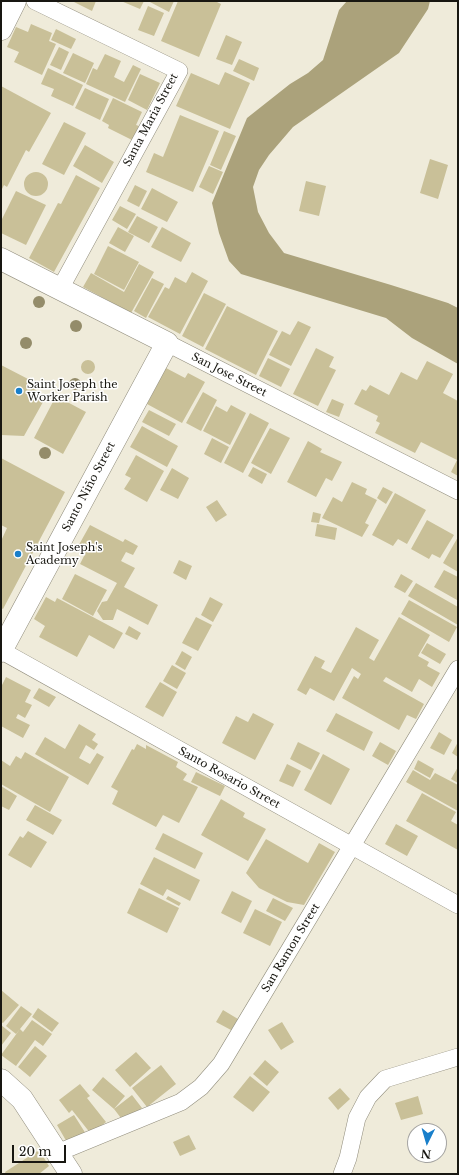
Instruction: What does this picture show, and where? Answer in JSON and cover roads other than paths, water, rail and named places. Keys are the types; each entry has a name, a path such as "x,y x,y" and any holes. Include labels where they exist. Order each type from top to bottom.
{"main road":[{"path":"1,29 15,1"},
{"name":"San Jose Street","path":"1,259 167,343"},
{"name":"Santo Niño Street","path":"1,651 167,343"},
{"path":"1,1080 22,1099 71,1174"}],"street":[{"name":"Santa Maria Street","path":"35,1 179,70 60,289"},
{"name":"San Jose Street","path":"167,343 458,491"},
{"name":"Santo Rosario Street","path":"1,651 458,905"},
{"name":"San Ramon Street","path":"57,1153 181,1102 201,1087 221,1064 458,670"},
{"path":"342,1174 348,1158 357,1118 368,1097 385,1079 458,1057"}],"place":[{"name":"Saint Joseph the Worker Parish","path":"19,391"},
{"name":"Saint Joseph's Academy","path":"18,554"}]}
